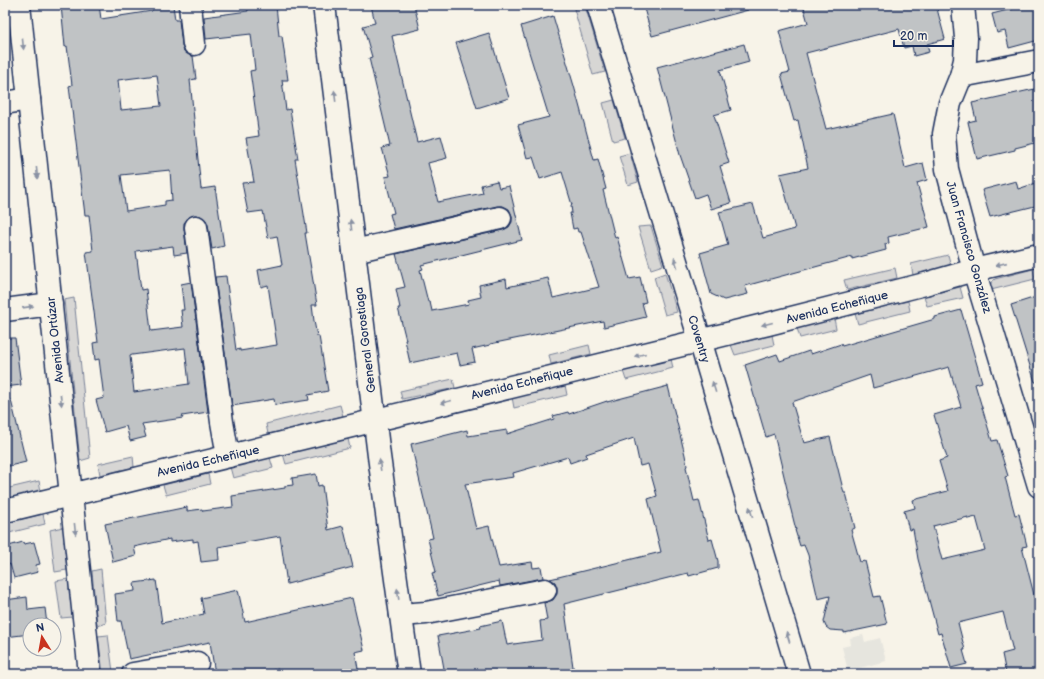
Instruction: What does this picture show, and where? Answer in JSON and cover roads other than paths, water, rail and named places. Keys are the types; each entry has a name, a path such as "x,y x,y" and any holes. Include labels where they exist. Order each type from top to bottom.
{"street":[{"name":"Avenida Ortúzar","path":"19,5 90,674"},
{"path":"190,5 194,44"},
{"name":"General Gorostiaga","path":"324,5 375,421 409,674"},
{"name":"Coventry","path":"598,5 700,340 799,674"},
{"name":"Juan Francisco González","path":"963,5 966,38 965,60 961,76 950,103 944,134 947,169 974,270 1039,486"},
{"path":"961,76 1039,61"},
{"path":"5,102 29,99"},
{"path":"354,251 500,218"},
{"path":"196,227 222,422 228,456"},
{"name":"Avenida Echeñique","path":"5,511 375,421 917,286 974,270 1039,255"},
{"path":"5,310 51,304"},
{"path":"401,615 426,613 545,590"},
{"path":"133,674 197,663"}]}
